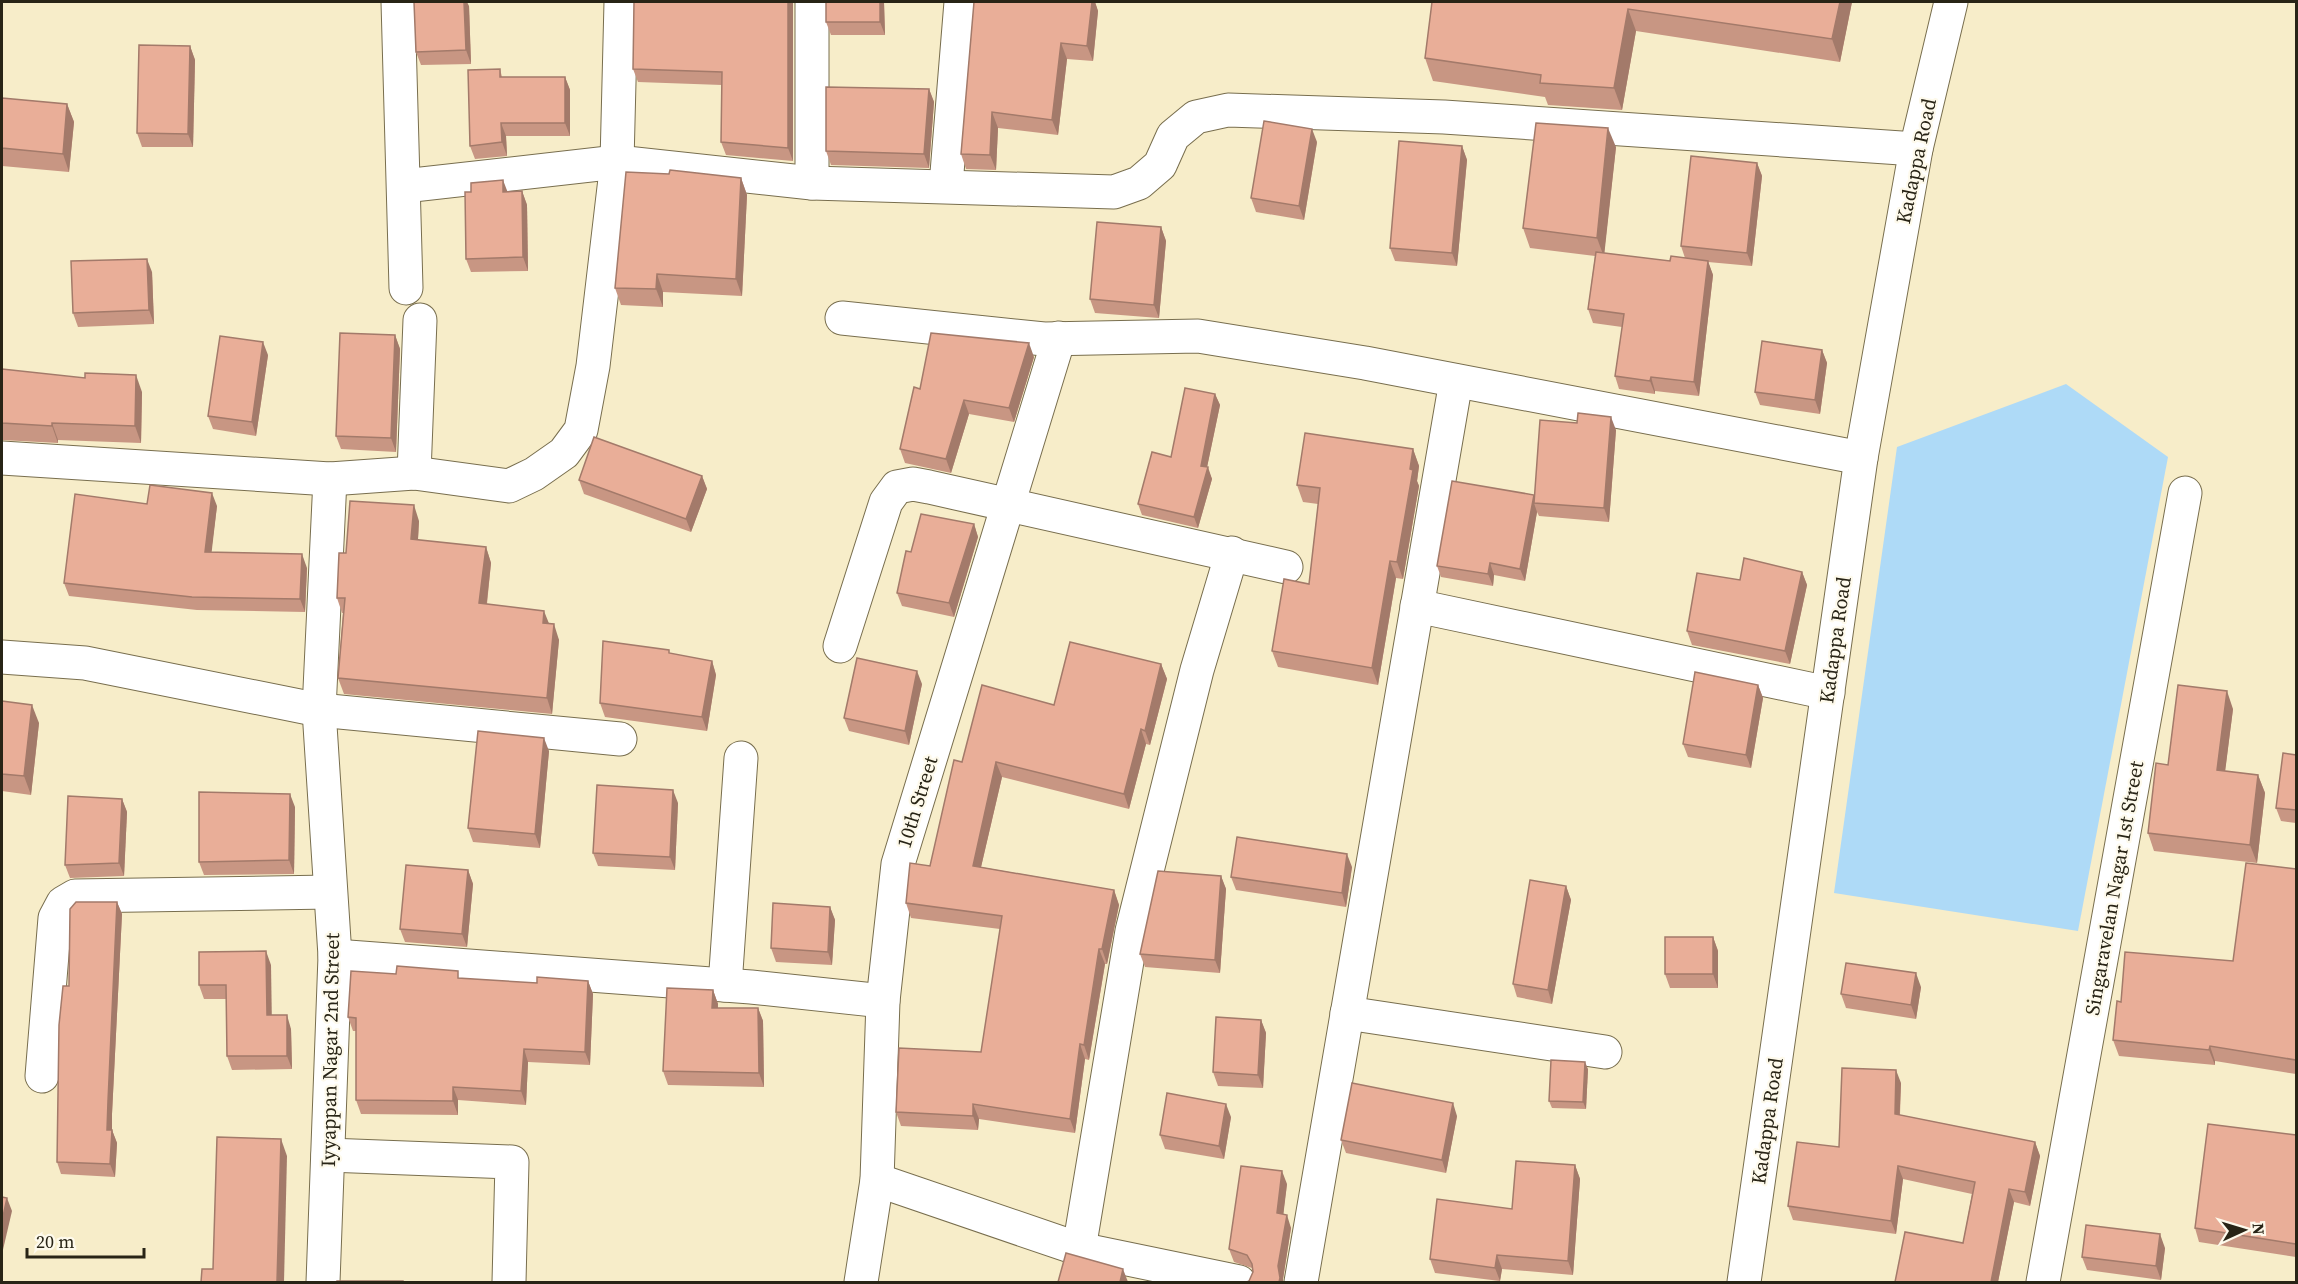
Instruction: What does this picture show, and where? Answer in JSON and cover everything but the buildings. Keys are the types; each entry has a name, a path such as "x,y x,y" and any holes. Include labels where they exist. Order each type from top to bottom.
{"street":[{"path":"398,2 406,288"},
{"path":"2,458 330,479 414,473 509,486 534,474 564,453 581,430 593,366 617,162 621,2"},
{"path":"812,2 812,183"},
{"path":"946,185 961,2"},
{"name":"Kadappa Road","path":"1744,1282 1861,458 1916,150 1951,2"},
{"path":"404,186 617,162 812,183 946,185 1114,192 1139,183 1160,165 1173,136 1196,117 1228,110 1444,117 1916,150"},
{"path":"842,318 1059,338 1198,336 1456,381 1861,458"},
{"path":"414,473 420,320"},
{"name":"10th Street","path":"861,1282 877,1180 883,1001 898,864 1059,338"},
{"path":"1301,1282 1456,381"},
{"name":"Iyyappan Nagar 2nd Street","path":"323,1282 335,956 319,710 330,479"},
{"path":"840,646 886,502 897,487 913,484 1232,553 1286,567"},
{"name":"Singaravelan Nagar 1st Street","path":"2043,1282 2185,493"},
{"path":"1079,1249 1132,931 1197,670 1232,553"},
{"path":"1417,606 1827,693"},
{"path":"2,657 85,663 319,710 620,739"},
{"path":"725,985 741,758"},
{"path":"42,1076 55,918 63,903 75,896 330,892"},
{"path":"335,956 725,985 883,1001"},
{"path":"1347,1013 1605,1052"},
{"path":"328,1155 512,1162 509,1282"},
{"path":"877,1180 1079,1249 1239,1282"}],"water":[{"path":"2066,384 2168,457 2078,931 1834,893 1897,447"}]}
